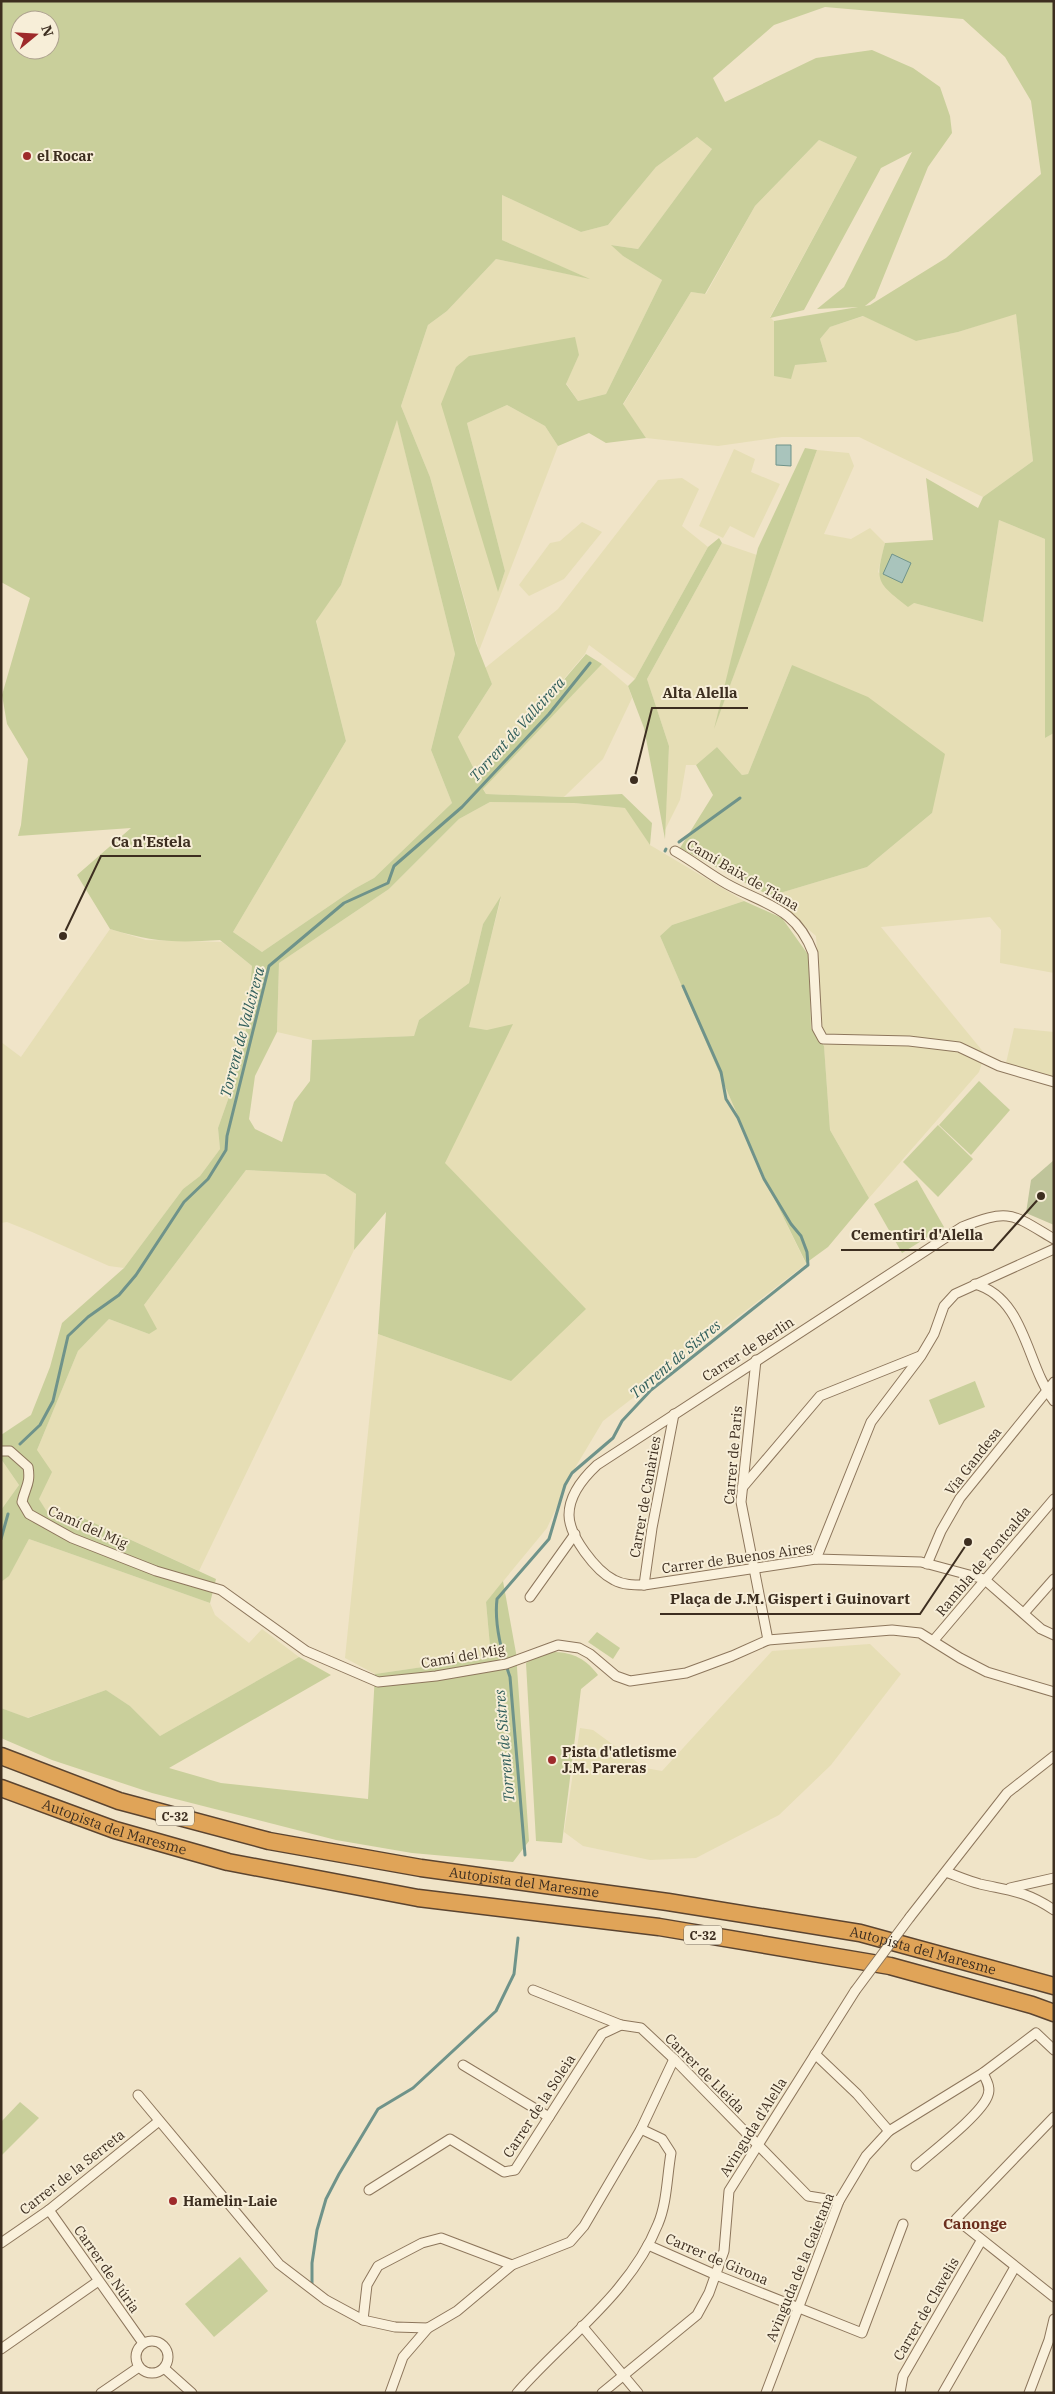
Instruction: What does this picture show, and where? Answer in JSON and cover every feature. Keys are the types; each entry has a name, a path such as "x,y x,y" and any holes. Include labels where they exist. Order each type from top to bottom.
{"highway":[{"name":"Autopista del Maresme","path":"1,1756 119,1801 269,1841 421,1868 668,1902 860,1933 1054,1986"},
{"name":"Autopista del Maresme","path":"5,1791 114,1830 228,1862 418,1898 659,1927 890,1966 1032,2005 1054,2013"}],"street":[{"name":"Camí Baix de Tiana","path":"675,851 702,870 771,905 795,920 809,941 814,953 817,1028 823,1039 908,1041 960,1047 999,1066 1054,1082"},
{"name":"Carrer de Berlin","path":"575,1534 569,1514 576,1490 584,1478 597,1465 962,1227 991,1215 1014,1216 1054,1239"},
{"path":"816,1559 871,1422 921,1356 934,1334 944,1306 955,1294 1054,1249"},
{"path":"975,1284 988,1288 1008,1308 1029,1346 1046,1391 1054,1401"},
{"path":"742,1488 820,1396 921,1356"},
{"name":"Carrer de Paris","path":"756,1360 741,1502 768,1640"},
{"name":"Via Gandesa","path":"927,1564 941,1531 960,1498 1054,1382"},
{"name":"Carrer de Canàries","path":"644,1585 652,1528 674,1414"},
{"name":"Camí del Mig","path":"1,1451 10,1451 28,1467 29,1486 24,1492 22,1502 29,1514 42,1523 72,1538 156,1571 221,1590 306,1651 378,1682 436,1676 506,1664 558,1645 579,1648 590,1654 616,1676 630,1681 644,1680 686,1672 732,1656 768,1640 892,1630 915,1632 934,1640 960,1658 987,1672 1054,1692"},
{"name":"Rambla de Fontcalda","path":"934,1640 1054,1499"},
{"path":"530,1597 575,1534"},
{"name":"Carrer de Buenos Aires","path":"575,1534 582,1547 602,1572 615,1581 630,1585 644,1585 816,1559 927,1564 984,1579"},
{"path":"984,1579 1041,1629 1054,1635"},
{"path":"1024,1613 1054,1579"},
{"name":"Avinguda d'Alella","path":"602,2393 697,2314 716,2275 724,2251 730,2191 855,1991 910,1917 1007,1794 1054,1756"},
{"path":"946,1872 978,1884 1010,1888 1036,1898 1054,1910"},
{"path":"1010,1888 1053,1878"},
{"path":"1036,1898 1037,1892 1053,1878"},
{"name":"Carrer de Lleida","path":"533,1990 622,2025 641,2028 674,2059 808,2196 839,2202"},
{"name":"Carrer de la Soleia","path":"370,2190 450,2139 504,2172 515,2170 602,2034 622,2025"},
{"name":"Avinguda de la Gaietana","path":"766,2393 839,2202 866,2156 890,2131 983,2073 1036,2033 1054,2050"},
{"path":"815,2054 857,2094 890,2131"},
{"path":"390,2393 403,2357 428,2328 458,2311 512,2265 570,2242 584,2226 642,2129 674,2059"},
{"path":"464,2065 549,2117"},
{"path":"916,2166 974,2115 988,2097 988,2084 983,2073"},
{"path":"138,2095 280,2264 326,2300 363,2320 395,2327 428,2328"},
{"path":"1054,2118 956,2219 981,2241 1054,2297"},
{"name":"Carrer de la Serreta","path":"1,2243 48,2210 159,2121"},
{"path":"518,2393 610,2298 648,2246 659,2222 670,2153 662,2140 642,2129"},
{"name":"Carrer de Núria","path":"48,2210 97,2282 143,2343"},
{"name":"Carrer de Girona","path":"648,2246 862,2333 903,2224"},
{"path":"363,2320 367,2284 378,2266 422,2243 441,2238 512,2265"},
{"name":"Carrer de Clavelis","path":"900,2393 903,2376 981,2241"},
{"path":"943,2393 1014,2267"},
{"path":"1,2349 97,2282"},
{"path":"1029,2393 1049,2340 1054,2319"},
{"path":"582,2326 638,2393"},
{"path":"153,2341 163,2345 168,2354 164,2368 152,2374 144,2372 139,2367 135,2356 143,2343 153,2341"},
{"path":"101,2393 139,2367"},
{"path":"164,2368 192,2393"}],"shaded area":[{"path":"697,137 712,149 638,249 612,245 623,256 662,280 606,394 578,401 566,383 579,355 456,367 498,591 505,571 467,423 507,405 545,426 558,446 479,651 430,477 401,406 428,325 447,311 496,259 587,278 502,240 502,195 581,232 608,225 656,167"},
{"path":"819,140 857,157 770,317 774,321 776,328 774,375 795,365 827,362 820,339 830,327 864,316 916,341 958,332 1016,313 1033,461 983,497 859,437 782,437 718,446 646,438 623,405 691,292 706,294 755,206"},
{"path":"397,419 455,654 431,750 452,803 374,878 354,889 262,952 233,932 346,741 316,620 341,585"},
{"path":"734,449 755,459 751,472 780,484 754,538 730,526 723,538 699,526"},
{"path":"817,450 849,453 854,466 824,534 851,539 870,528 885,543 878,572 914,603 983,622 999,520 1045,539 1045,738 1054,733 1054,973 1000,963 1001,930 990,917 881,927 985,1054 979,1072 869,1198 830,1130 816,936 770,896 867,867 932,813 792,665 748,774 742,775 717,747 696,765 686,765 680,800 665,830 669,746 647,679 722,543 757,555 716,723"},
{"path":"682,478 699,489 682,526 708,547 635,679 589,645 585,654 479,779 458,737 492,684 485,668 558,609 658,480"},
{"path":"582,522 602,532 564,579 529,596 519,585 550,543 560,541"},
{"path":"602,664 628,686 632,698 603,759 564,797 486,794 483,788"},
{"path":"490,802 574,803 626,808 650,845 744,901 672,925 660,936 770,1190 806,1264 603,1421 575,1468 547,1528 486,1602 491,1657 375,1674 345,1658 378,1334 511,1381 440,1165 487,1030 468,1027 501,898 483,924 469,983 419,1020 414,1036 312,1040 277,1032 279,963 389,889 459,819"},
{"path":"110,929 146,940 222,942 252,966 246,1029 231,1091 218,1128 220,1149 200,1176 183,1189 124,1268 109,1266 7,1222 1,1223 1,1042 21,1057"},
{"path":"1014,1028 1054,1032 1054,1077 1006,1063"},
{"path":"246,1170 325,1174 356,1194 354,1250 199,1571 79,1516 71,1518 49,1516 39,1499 37,1450 78,1351 109,1319 149,1334 144,1305"},
{"path":"1,1459 19,1485 1,1510"},
{"path":"29,1539 210,1603 215,1615 249,1643 262,1629 299,1657 160,1736 130,1706 106,1690 27,1718 1,1708 1,1582 9,1575"},
{"path":"870,1644 901,1674 831,1765 779,1815 696,1858 650,1860 583,1846 564,1832 580,1728 593,1730 645,1768 662,1771 772,1651"}],"green space":[{"path":"1,1 1054,1 1054,733 1045,738 1045,539 999,520 983,622 914,603 908,607 889,592 879,574 885,543 933,540 926,478 978,508 983,497 1033,461 1016,314 958,332 916,341 863,316 830,327 820,339 827,362 795,365 791,379 774,376 774,321 858,307 817,309 844,287 912,152 881,168 804,310 770,318 857,157 819,140 755,206 705,294 691,292 623,404 646,438 606,443 589,433 558,446 545,426 507,405 467,423 505,571 498,592 441,404 456,367 469,356 575,337 579,355 566,384 578,401 606,394 662,280 623,256 611,245 638,249 712,149 697,137 656,167 608,225 581,232 502,195 502,240 590,279 496,259 447,311 428,325 401,406 430,477 476,643 492,684 458,737 479,779 586,654 602,664 483,789 486,794 564,797 622,794 652,823 650,845 625,808 574,803 490,802 459,819 389,889 279,963 277,1032 255,1076 249,1119 255,1129 282,1142 294,1102 310,1081 312,1040 414,1036 419,1020 469,983 483,924 501,896 469,1027 487,1030 513,1024 445,1163 586,1309 511,1381 378,1334 386,1212 354,1250 356,1194 325,1174 246,1170 144,1305 157,1329 149,1334 109,1319 78,1351 37,1450 52,1472 39,1499 49,1515 71,1518 79,1516 216,1579 210,1603 29,1539 9,1576 1,1582 1,1510 19,1485 1,1459 1,1435 31,1415 50,1367 62,1323 124,1268 183,1189 200,1176 220,1149 218,1128 231,1091 246,1029 252,966 220,940 152,939 110,929 77,875 131,828 18,836 21,825 28,759 7,724 2,695 30,598 1,582","holes":["825,7 963,19 1005,57 1031,101 1041,174 946,258 870,305 865,306 875,298 928,167 952,133 950,116 940,87 913,68 872,50 816,58 725,102 713,78 774,25","397,420 455,654 431,750 452,803 374,878 354,889 262,952 233,932 346,741 316,621 341,585"]},
{"path":"805,448 817,450 714,729 758,548"},
{"path":"719,538 722,543 647,679 669,746 665,839 644,728 628,686 635,679 708,547"},
{"path":"792,665 868,697 945,754 932,813 867,867 770,896 680,848 713,795 696,765 717,747 742,775 748,774"},
{"path":"744,901 782,918 809,956 811,1028 824,1046 830,1130 869,1198 828,1247 806,1263 770,1190 660,936 672,925"},
{"path":"979,1081 1010,1110 971,1155 939,1125"},
{"path":"938,1125 973,1159 938,1197 903,1162"},
{"path":"1054,1160 1054,1225 1026,1213 1031,1180"},
{"path":"917,1180 944,1227 902,1253 874,1204"},
{"path":"975,1381 985,1407 939,1425 929,1400"},
{"path":"503,1581 516,1653 529,1841 513,1862 412,1853 336,1840 152,1793 52,1760 1,1738 1,1708 28,1718 106,1690 130,1706 160,1736 299,1657 331,1675 169,1768 221,1783 368,1799 375,1674 491,1657 486,1602"},
{"path":"597,1632 620,1648 613,1659 588,1642"},
{"name":"Pista d'atletisme J.M. Pareras","path":"555,1652 579,1658 598,1675 581,1689 562,1843 536,1841 526,1663 541,1654"},
{"path":"20,2102 39,2118 2,2155 1,2122"},
{"path":"240,2257 268,2291 214,2337 185,2304"}],"water":[{"path":"776,445 791,445 791,466 776,465"},
{"path":"892,554 911,563 902,583 883,574"}],"waterway":[{"name":"Torrent de Vallcirera","path":"20,1444 40,1425 53,1401 68,1336 88,1317 119,1295 136,1275 184,1202 208,1179 226,1150 227,1136 269,966 344,903 388,883 394,866 462,807 549,714 590,663"},
{"path":"679,842 740,798"},
{"name":"Torrent de Sistres","path":"525,1855 510,1677 499,1639 497,1599 549,1539 565,1485 572,1473 613,1438 622,1421 651,1390 808,1265 807,1252 801,1236 791,1224 764,1179 738,1118 726,1099 721,1072 683,986"},
{"name":"Torrent de Vallcirera","path":"1,1539 8,1514"},
{"name":"Torrent de Sistres","path":"312,2285 312,2263 317,2230 326,2199 339,2174 378,2109 413,2088 496,2011 514,1974 518,1938"}],"place":[{"name":"el Rocar","path":"27,156"},
{"name":"Alta Alella","path":"634,780"},
{"name":"Ca n'Estela","path":"63,936"},
{"name":"Cementiri d'Alella","path":"1041,1196"},
{"name":"Plaça de J.M. Gispert i Guinovart","path":"968,1542"},
{"name":"Pista d'atletisme J.M. Pareras","path":"552,1760"},
{"name":"Hamelin-Laie","path":"173,2201"}],"district":[{"name":"Canonge","path":"975,2223"}]}
